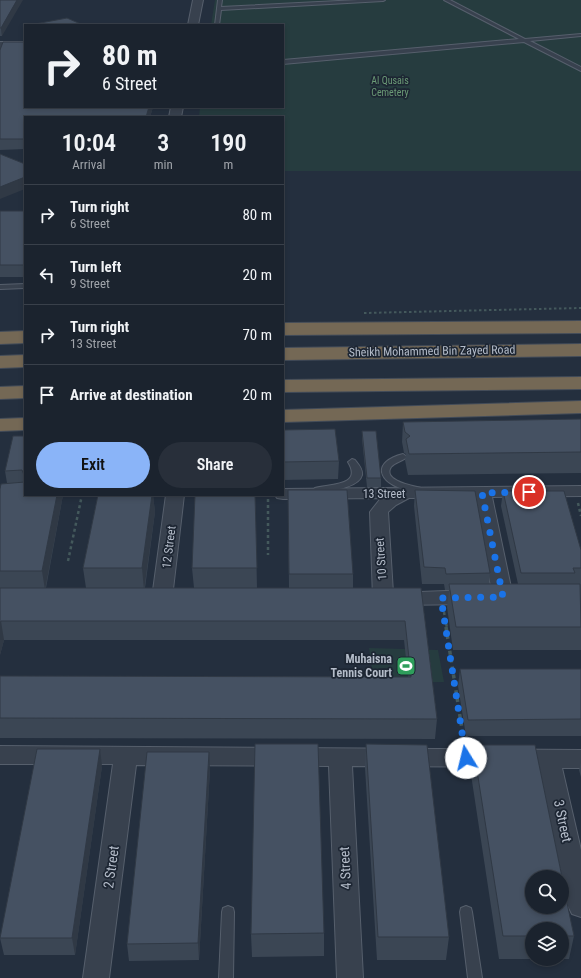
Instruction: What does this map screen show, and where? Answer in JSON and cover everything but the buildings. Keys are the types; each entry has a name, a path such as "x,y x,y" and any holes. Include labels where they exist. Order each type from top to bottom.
{"highway":[{"path":"284,329 581,327"},
{"path":"0,329 24,329"},
{"path":"0,338 24,337"},
{"name":"Sheikh Mohammed Bin Zayed Road","path":"284,354 581,350"},
{"path":"0,362 24,361"},
{"path":"284,386 581,383"},
{"path":"0,393 24,392"},
{"path":"284,416 581,407"},
{"path":"0,425 24,424"}],"street":[{"path":"193,24 198,0"},
{"path":"0,45 24,45"},
{"name":"13 Street","path":"286,494 431,494 581,491"},
{"path":"441,598 511,597 482,493"},
{"name":"10 Street","path":"352,494 369,505 378,520"},
{"name":"10 Street","path":"403,494 392,498 384,504 379,512 375,598 441,598"},
{"name":"12 Street","path":"162,598 175,496"},
{"path":"0,755 581,759"},
{"name":"2 Street","path":"96,978 126,756"},
{"name":"4 Street","path":"340,757 350,978"},
{"name":"3 Street","path":"550,759 581,906"}],"lane":[{"path":"217,24 220,0"},
{"path":"219,9 383,0"},
{"path":"446,0 581,69"},
{"path":"284,62 581,35"},
{"path":"0,287 24,286"},
{"path":"403,457 389,463 386,469 386,474 390,480 396,484 431,494"},
{"path":"286,494 333,488 350,483 355,478 357,473 356,467 352,462"},
{"path":"226,978 228,912"},
{"path":"466,912 475,978"}],"path":[{"path":"358,313 581,308"},
{"path":"68,561 82,496"},
{"path":"268,496 268,555"},
{"path":"441,598 466,758"}],"green space":[{"name":"Al Qusais Cemetery","path":"215,0 581,0 581,171 284,171 284,116 199,116 200,108 284,108 284,24 211,24"},
{"name":"Muhaisna Tennis Court","path":"369,648 438,650 444,682 374,683"}],"place":[{"name":"Muhaisna Tennis Court","path":"406,666"}],"route":[{"path":"466,758 441,598 503,597 482,493 529,492"}]}
